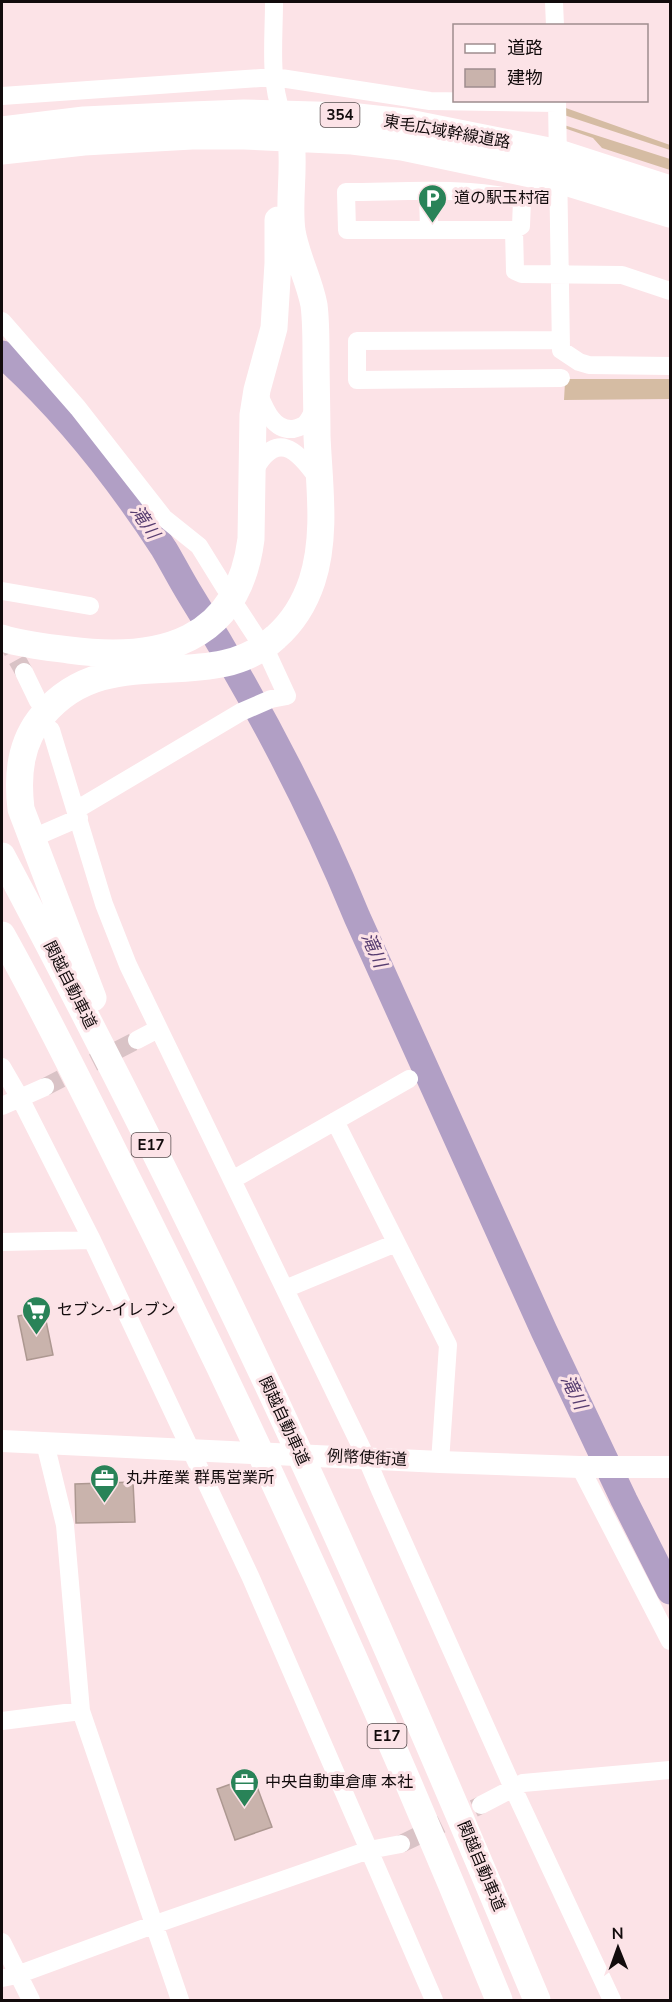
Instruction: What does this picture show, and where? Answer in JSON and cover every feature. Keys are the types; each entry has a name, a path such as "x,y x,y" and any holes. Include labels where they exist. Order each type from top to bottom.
{"highway":[{"name":"東毛広域幹線道路","path":"2,130 84,120 244,113 284,130 402,147 559,180 670,214"},
{"name":"東毛広域幹線道路","path":"2,151 141,138 244,136 349,116 404,122 559,153 670,189"},
{"path":"2,638 17,643 87,652 123,653 156,650 184,641 216,619 231,600 242,579 251,539 253,422 257,390 274,328 284,130"},
{"path":"133,1107 54,894 26,827 18,785 20,764 35,725 53,703 73,688 96,678 119,672 199,668 236,660 262,648 290,623 312,581 318,559 320,481 314,304 295,246 284,130"},
{"name":"関越自動車道","path":"2,856 133,1107 309,1474 461,1819 537,2001"},
{"name":"関越自動車道","path":"2,935 104,1133 255,1439 433,1838 499,2001"}],"main road":[{"name":"例幣使街道","path":"2,1441 440,1462 584,1467 670,1467"}],"street":[{"path":"274,2 274,77 276,98 284,130"},
{"path":"554,2 555,24"},
{"path":"2,96 274,77 430,101 453,101"},
{"path":"557,102 561,345"},
{"path":"346,192 428,192 504,195 522,200 521,225 514,230 347,230 346,192"},
{"path":"428,192 429,230"},
{"path":"514,230 515,271 522,274 622,275 670,291"},
{"path":"2,321 78,408 164,518 199,546 262,648 287,696 272,699 241,712 42,834"},
{"path":"561,378 357,380 357,341 561,345 579,362 589,365 670,366"},
{"path":"257,390 271,419 278,426 286,429 297,428 306,423 316,406 317,395"},
{"path":"253,473 261,458 268,452 287,448 296,452 320,481"},
{"path":"2,591 90,606"},
{"path":"24,672 38,700"},
{"path":"51,730 104,904 128,965 366,1457 513,1788 612,2001"},
{"path":"137,1040 158,1029"},
{"path":"2,1068 20,1098 92,1240 252,1578 434,2001"},
{"path":"232,1180 410,1079"},
{"path":"2,1106 45,1087"},
{"path":"335,1121 448,1345 440,1462"},
{"path":"2,1242 92,1240"},
{"path":"285,1289 396,1243"},
{"path":"45,1443 65,1525 81,1711 180,2001"},
{"path":"584,1467 670,1641"},
{"path":"2,1721 81,1711"},
{"path":"481,1805 523,1783 670,1770"},
{"path":"9,1976 369,1851 401,1844"},
{"path":"2,1942 9,1976 31,2001"}],"shaded area":[{"path":"563,107 670,145 670,150 564,115"},
{"path":"564,125 670,159 670,170 602,148 593,138 564,128"},
{"path":"568,379 670,379 670,399 564,400 565,382"}],"building":[{"name":"セブン-イレブン","path":"44,1311 53,1355 27,1360 18,1316"},
{"name":"丸井産業 群馬営業所","path":"133,1482 135,1522 76,1523 75,1484"},
{"name":"中央自動車倉庫 本社","path":"253,1776 272,1827 235,1840 217,1789"}],"waterway":[{"name":"滝川","path":"2,354 47,398 128,496 164,549 281,753 340,876 544,1331 670,1591"}],"tunnel":[{"path":"4,636 24,672"},
{"path":"45,1087 137,1040"},
{"path":"401,1844 481,1805"}],"place":[{"name":"道の駅玉村宿","path":"433,224"},
{"name":"セブン-イレブン","path":"36,1336"},
{"name":"丸井産業 群馬営業所","path":"105,1504"},
{"name":"中央自動車倉庫 本社","path":"244,1808"}]}
